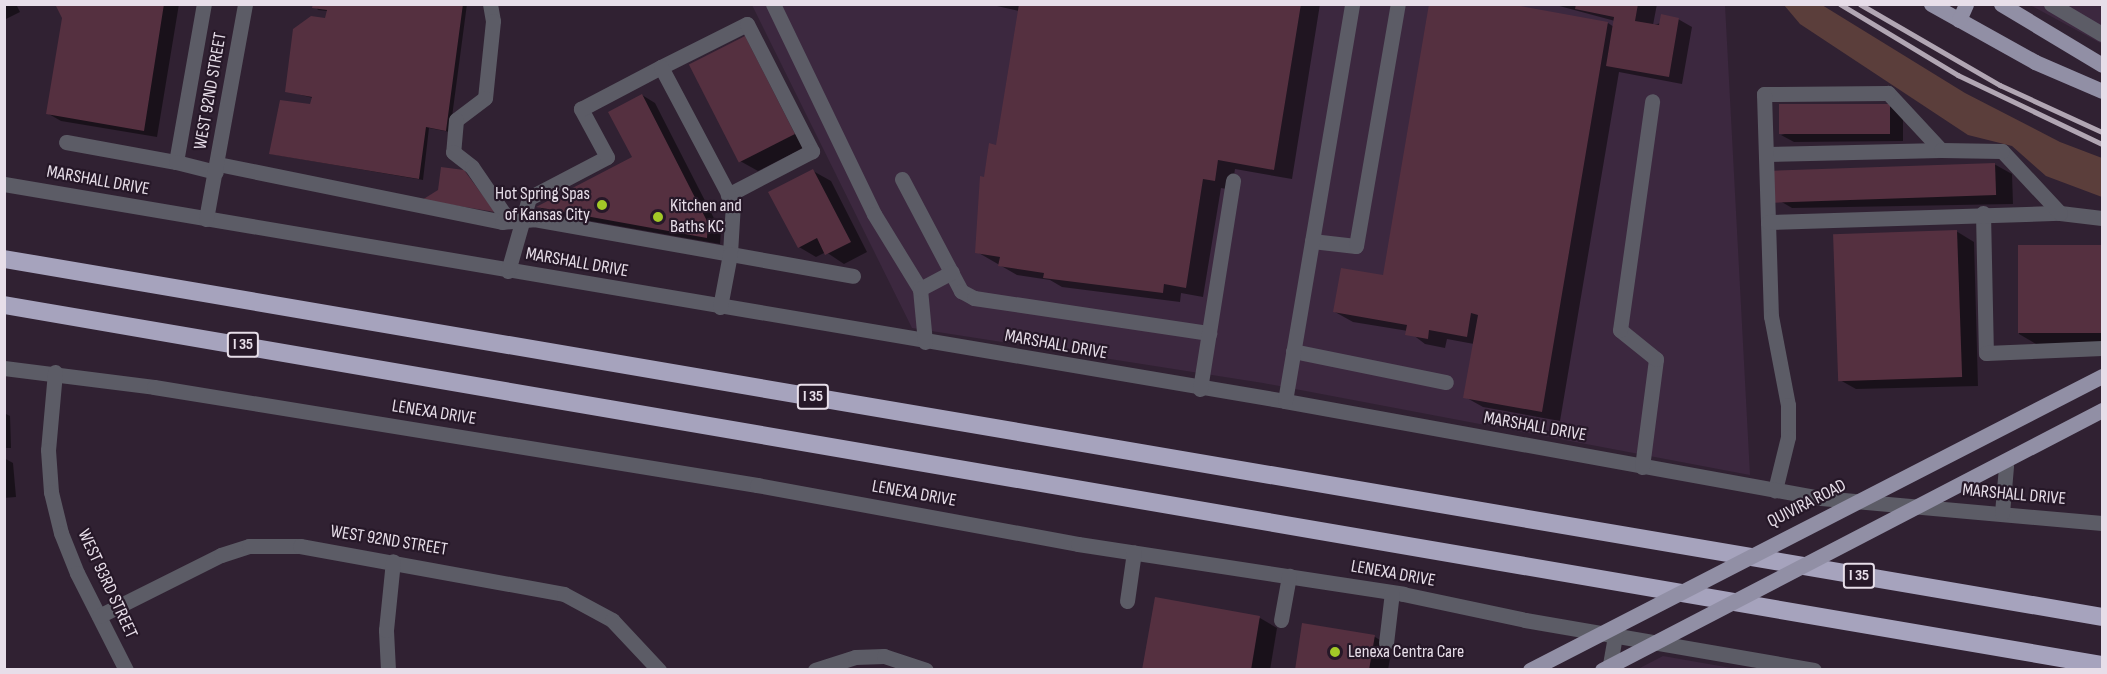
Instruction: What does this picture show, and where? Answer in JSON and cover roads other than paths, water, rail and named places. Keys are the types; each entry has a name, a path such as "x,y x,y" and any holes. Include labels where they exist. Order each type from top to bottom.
{"highway":[{"name":"I 35","path":"4,259 2101,617"},
{"name":"I 35","path":"4,304 2103,665"},
{"path":"1903,631 2062,669"}],"main road":[{"path":"1931,4 2035,62 2103,91"},
{"path":"1959,20 1966,4"},
{"path":"2001,4 2103,65"},
{"name":"QUIVIRA ROAD","path":"1530,669 2103,376"},
{"path":"1602,669 2103,410"}],"street":[{"path":"176,162 204,4"},
{"name":"WEST 92ND STREET","path":"206,219 245,4"},
{"path":"490,4 493,21 485,98 456,120 453,152 472,168 515,220"},
{"path":"773,4 874,214 920,289 925,342"},
{"path":"1285,401 1352,4"},
{"path":"1312,241 1356,246 1398,4"},
{"path":"2051,4 2103,34"},
{"path":"508,271 515,220 529,198 607,157 581,109 747,24 812,152 728,195"},
{"path":"661,67 733,203 730,254 720,307"},
{"path":"1775,490 1788,437 1788,405 1771,316 1764,94 1888,93 1941,150"},
{"path":"1642,466 1656,359 1620,330 1652,101"},
{"path":"66,142 515,220 534,219 853,276"},
{"path":"1766,154 2002,151 2060,213"},
{"path":"902,179 962,291 974,298 1209,333"},
{"path":"1200,389 1233,181"},
{"name":"MARSHALL DRIVE","path":"4,184 1200,389 1285,401 1821,498 2103,523"},
{"path":"1768,222 1983,213 2060,213 2103,218"},
{"path":"1983,213 1986,353 2103,348"},
{"path":"920,289 951,272"},
{"path":"1293,351 1446,382"},
{"name":"LENEXA DRIVE","path":"4,368 55,372 757,485 1134,552 1392,592 1779,666 1814,669"},
{"name":"WEST 93RD STREET","path":"55,372 48,450 51,492 61,533 126,669"},
{"path":"2002,513 2006,466"},
{"name":"WEST 92ND STREET","path":"99,616 221,555 249,546 300,546 393,561 564,594 612,620 659,669"},
{"path":"1127,601 1134,552"},
{"path":"388,669 386,630 393,561"},
{"path":"1281,620 1289,576"},
{"path":"1386,643 1392,592"},
{"path":"1609,669 1615,636"},
{"path":"815,669 855,657 884,656 926,669"}],"railway":[{"path":"1840,4 1958,75 2102,144"},
{"path":"1860,4 2000,85 2102,132"}],"place":[{"name":"Hot Spring Spas of Kansas City","path":"602,205"},
{"name":"Kitchen and Baths KC","path":"658,217"},
{"name":"Lenexa Centra Care","path":"1335,652"}]}
